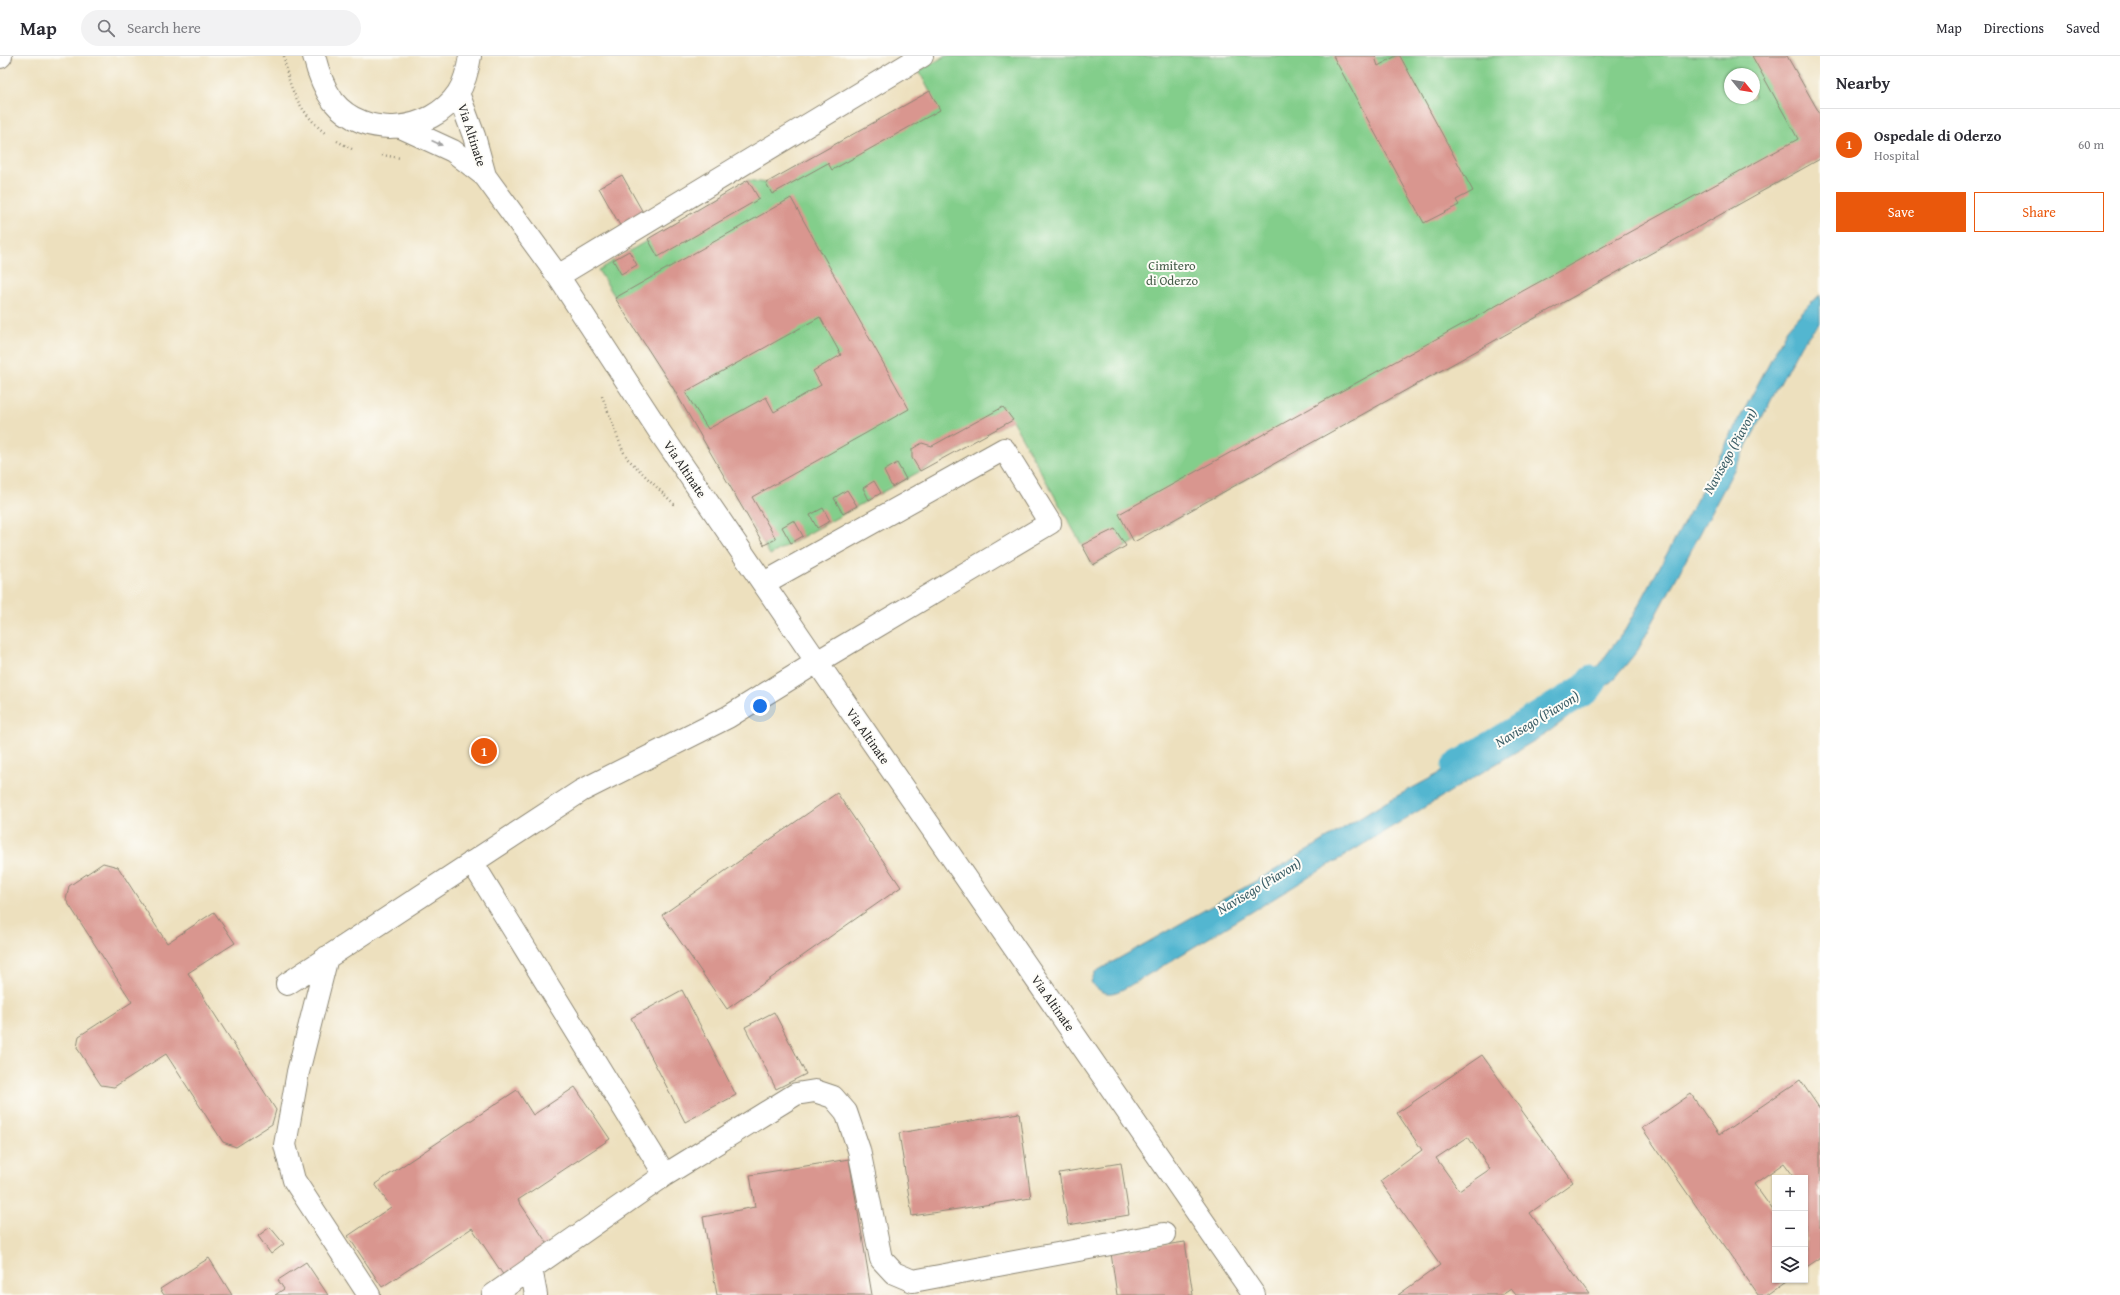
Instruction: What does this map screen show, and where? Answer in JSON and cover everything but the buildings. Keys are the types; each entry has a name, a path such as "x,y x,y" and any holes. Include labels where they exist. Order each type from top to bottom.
{"street":[{"name":"Via Altinate","path":"314,56 320,80 334,102 353,117 376,126 401,127 423,122 442,110 458,93 468,72 470,56"},
{"path":"558,276 922,56"},
{"name":"Via Altinate","path":"458,93 474,136 485,176"},
{"name":"Via Altinate","path":"401,127 454,150 485,176 558,276 661,434 1254,1295"},
{"path":"287,984 581,791 728,718 817,662 1050,523 1004,449 764,583"},
{"path":"472,862 665,1175"},
{"path":"327,957 298,1072 285,1145 294,1180 369,1295"},
{"path":"493,1295 665,1175 796,1094 815,1091 833,1098 846,1112 859,1150 881,1259 894,1273 913,1281 1164,1234"},
{"path":"531,1268 536,1295"}],"path":[{"path":"284,56 286,73 294,95 308,119 328,135"},
{"path":"334,139 346,147 358,150"},
{"path":"377,154 403,158"},
{"path":"602,395 622,451 628,459 677,507"}],"green space":[{"name":"Cimitero di Oderzo","path":"945,56 1787,56 1820,114 1820,159 1093,565 1012,420 770,555 673,388 598,270 748,180 766,183 930,92 919,71"}],"water":[{"path":"1820,295 1820,323 1801,344 1638,650 1616,677 1586,704 1547,733 1136,982 1118,991 1107,993 1097,988 1091,982 1095,972 1277,869 1386,802 1543,718 1576,691 1597,667 1625,630 1697,499 1787,329 1811,302"}],"waterway":[{"name":"Navisego (Piavon)","path":"1457,767 1587,688 1592,681"}],"place":[{"name":"Ospedale di Oderzo","path":"484,751"}]}
